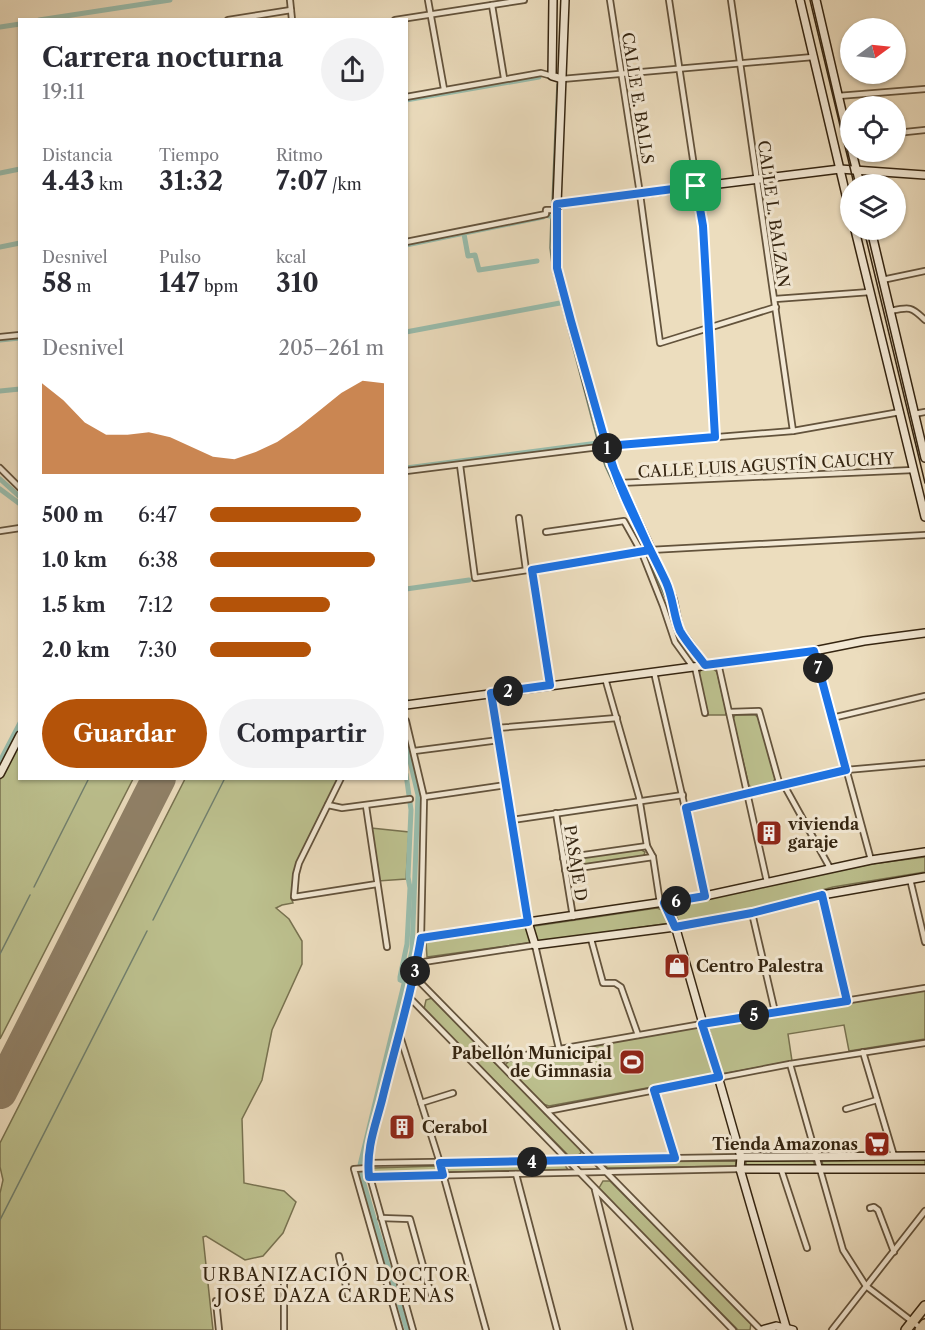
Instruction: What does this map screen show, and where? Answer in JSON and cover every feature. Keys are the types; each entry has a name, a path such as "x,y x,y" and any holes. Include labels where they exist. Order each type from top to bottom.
{"highway":[{"path":"906,1330 925,1306"}],"street":[{"path":"290,0 292,18"},
{"path":"428,0 444,89"},
{"path":"406,18 524,0"},
{"path":"552,76 553,0"},
{"path":"565,0 557,207 557,268 588,386 619,483 670,592 680,629 705,665"},
{"name":"CALLE E. BALLS","path":"610,0 660,343 710,328"},
{"path":"669,0 703,226 715,437"},
{"name":"CALLE L. BALZAN","path":"731,0 793,431"},
{"path":"800,0 841,174"},
{"path":"816,0 840,103"},
{"path":"492,5 504,78"},
{"path":"246,18 291,10"},
{"path":"408,97 541,73 562,79 813,57"},
{"path":"838,96 925,89"},
{"path":"906,131 925,130"},
{"path":"854,162 858,174"},
{"path":"408,242 546,212 557,207 757,178 856,168 925,175"},
{"path":"857,240 925,517"},
{"path":"873,240 925,458"},
{"path":"882,280 925,271"},
{"path":"775,299 870,292"},
{"path":"710,328 776,307"},
{"path":"890,311 909,307 925,320"},
{"path":"0,337 18,335"},
{"path":"408,471 607,446 793,431 900,412"},
{"path":"914,414 925,412"},
{"path":"460,465 475,578 650,550 925,535"},
{"path":"0,468 18,486"},
{"name":"CALLE LUIS AGUSTÍN CAUCHY","path":"619,483 913,470"},
{"path":"519,518 550,685"},
{"path":"546,532 624,521 642,553 675,642 694,667 705,713"},
{"path":"0,531 18,528"},
{"path":"408,705 814,651 925,633"},
{"path":"814,651 872,860"},
{"path":"718,663 767,882"},
{"path":"654,672 705,896"},
{"path":"605,678 640,802 647,846 653,857 662,903 675,927 741,1157 740,1169 789,1329"},
{"path":"491,693 528,922 559,1049"},
{"path":"832,717 925,696"},
{"path":"729,712 759,711 782,786 830,868"},
{"path":"497,728 617,718"},
{"path":"408,728 424,797 421,938 414,976 367,1166 412,1330"},
{"path":"0,774 18,739"},
{"path":"414,751 499,740"},
{"path":"686,808 846,770 925,763"},
{"path":"340,780 299,863 294,897 377,884"},
{"path":"424,797 506,785"},
{"path":"512,820 683,795"},
{"path":"328,805 342,808 410,799"},
{"path":"366,806 387,947"},
{"name":"PASAJE D","path":"556,813 573,917"},
{"path":"562,858 647,846"},
{"path":"421,938 705,896 830,868 925,852"},
{"path":"566,870 653,857"},
{"path":"417,963 675,927 752,913 822,895 925,877"},
{"path":"910,879 925,942"},
{"path":"822,895 847,1001"},
{"path":"752,913 775,1012"},
{"path":"591,939 603,983 615,983 621,987 638,1035"},
{"path":"414,976 761,1330 776,1326 789,1329"},
{"path":"496,1060 925,988"},
{"path":"409,997 733,1330"},
{"path":"399,1031 440,1163 486,1330"},
{"path":"547,1111 790,1064 925,1043"},
{"path":"863,1052 894,1156"},
{"path":"790,1064 843,1250 866,1286 922,1328"},
{"path":"654,1090 675,1158"},
{"path":"421,1103 453,1093"},
{"path":"846,1109 877,1100"},
{"path":"400,1330 354,1169 367,1166 440,1163 925,1156"},
{"path":"369,1177 740,1169 925,1169"},
{"path":"781,1169 807,1248"},
{"path":"516,1174 556,1330"},
{"path":"595,1190 630,1330"},
{"path":"870,1208 874,1207 878,1210 894,1252"},
{"path":"832,1330 925,1211"},
{"path":"381,1218 410,1220 432,1298"},
{"path":"339,1256 349,1299"},
{"path":"284,1281 284,1330"},
{"path":"216,1301 219,1330"},
{"path":"723,1330 725,1322"}],"green space":[{"path":"712,668 717,672 727,715 707,715 698,675 701,670"},
{"path":"735,715 755,715 759,718 775,778 773,784 754,788 749,786 733,719"},
{"path":"18,744 18,780 132,780 0,1039 0,780"},
{"path":"184,780 338,780 295,868 291,897 293,903 276,908 289,919 302,941 302,964 272,1030 262,1080 242,1119 244,1183 284,1191 296,1202 283,1233 263,1256 245,1260 206,1236 203,1237 213,1330 0,1330 0,1193 3,1180 0,1167 0,1143"},
{"path":"371,828 409,832 406,879 378,881"},
{"path":"640,849 645,852 643,858 571,867 568,865 570,859"},
{"path":"925,857 925,872 833,887 751,909 677,923 670,906 871,864"},
{"path":"657,908 665,911 671,923 427,957 426,942"},
{"path":"925,990 925,1039 849,1051 844,1025 788,1034 792,1061 722,1074 706,1028 708,1026"},
{"path":"432,998 580,1149 581,1153 568,1155 424,1009 426,1000"},
{"path":"698,1027 714,1072 712,1076 549,1106 543,1104 505,1065 509,1061"},
{"path":"925,1159 925,1165 823,1166 822,1161"},
{"path":"813,1160 815,1166 746,1166 746,1161"},
{"path":"736,1161 736,1166 608,1168 603,1164 604,1162"},
{"path":"565,1165 568,1170 448,1172 447,1166"},
{"path":"437,1166 439,1172 374,1173 373,1168"},
{"path":"603,1181 610,1181 751,1323 750,1330 738,1330 601,1193 599,1188"}],"waterway":[{"path":"52,18 170,0"},
{"path":"0,27 18,24"},
{"path":"408,100 539,77"},
{"path":"552,204 557,84"},
{"path":"0,173 18,169"},
{"path":"551,216 550,248 553,272 598,443"},
{"path":"408,245 543,217"},
{"path":"464,234 468,256 475,255 479,270 537,261"},
{"path":"0,247 18,243"},
{"path":"408,332 560,303"},
{"path":"0,340 18,338"},
{"path":"0,391 18,389"},
{"path":"408,468 598,443"},
{"path":"601,453 644,550"},
{"path":"0,479 18,495"},
{"path":"0,489 18,502"},
{"path":"646,555 666,599 678,640 695,660"},
{"path":"408,589 469,580"},
{"path":"0,761 18,727"},
{"path":"407,1330 360,1165 412,951 418,795 408,752"},
{"path":"34,887 88,780"},
{"path":"153,920 224,780"},
{"path":"405,982 400,980 400,977 407,944 410,888 408,877 411,810 407,780"},
{"path":"0,954 30,895"},
{"path":"0,1220 147,931"}],"runway":[{"path":"0,1092 158,780"}],"tram line":[{"path":"810,0 852,174"},
{"path":"866,240 925,483"}],"place":[{"name":"vivienda garaje","path":"769,833"},
{"name":"Centro Palestra","path":"677,966"},
{"name":"Pabellón Municipal de Gimnasia","path":"632,1062"},
{"name":"Cerabol","path":"402,1127"},
{"name":"Tienda Amazonas","path":"877,1144"}],"district":[{"name":"URBANIZACIÓN DOCTOR JOSÉ DAZA CARDENAS","path":"336,1285"}],"route":[{"path":"696,186 557,204 557,268 588,386 612,465 650,550 532,570 550,685 491,693 528,922 421,938 409,997 368,1155 369,1177 443,1175 440,1163 675,1158 654,1090 719,1077 702,1024 847,1001 822,895 752,913 675,927 664,903 705,896 686,808 846,770 814,651 705,665 680,629 667,584 650,550 619,483 612,465 607,446 715,437 703,226 696,186"}]}
